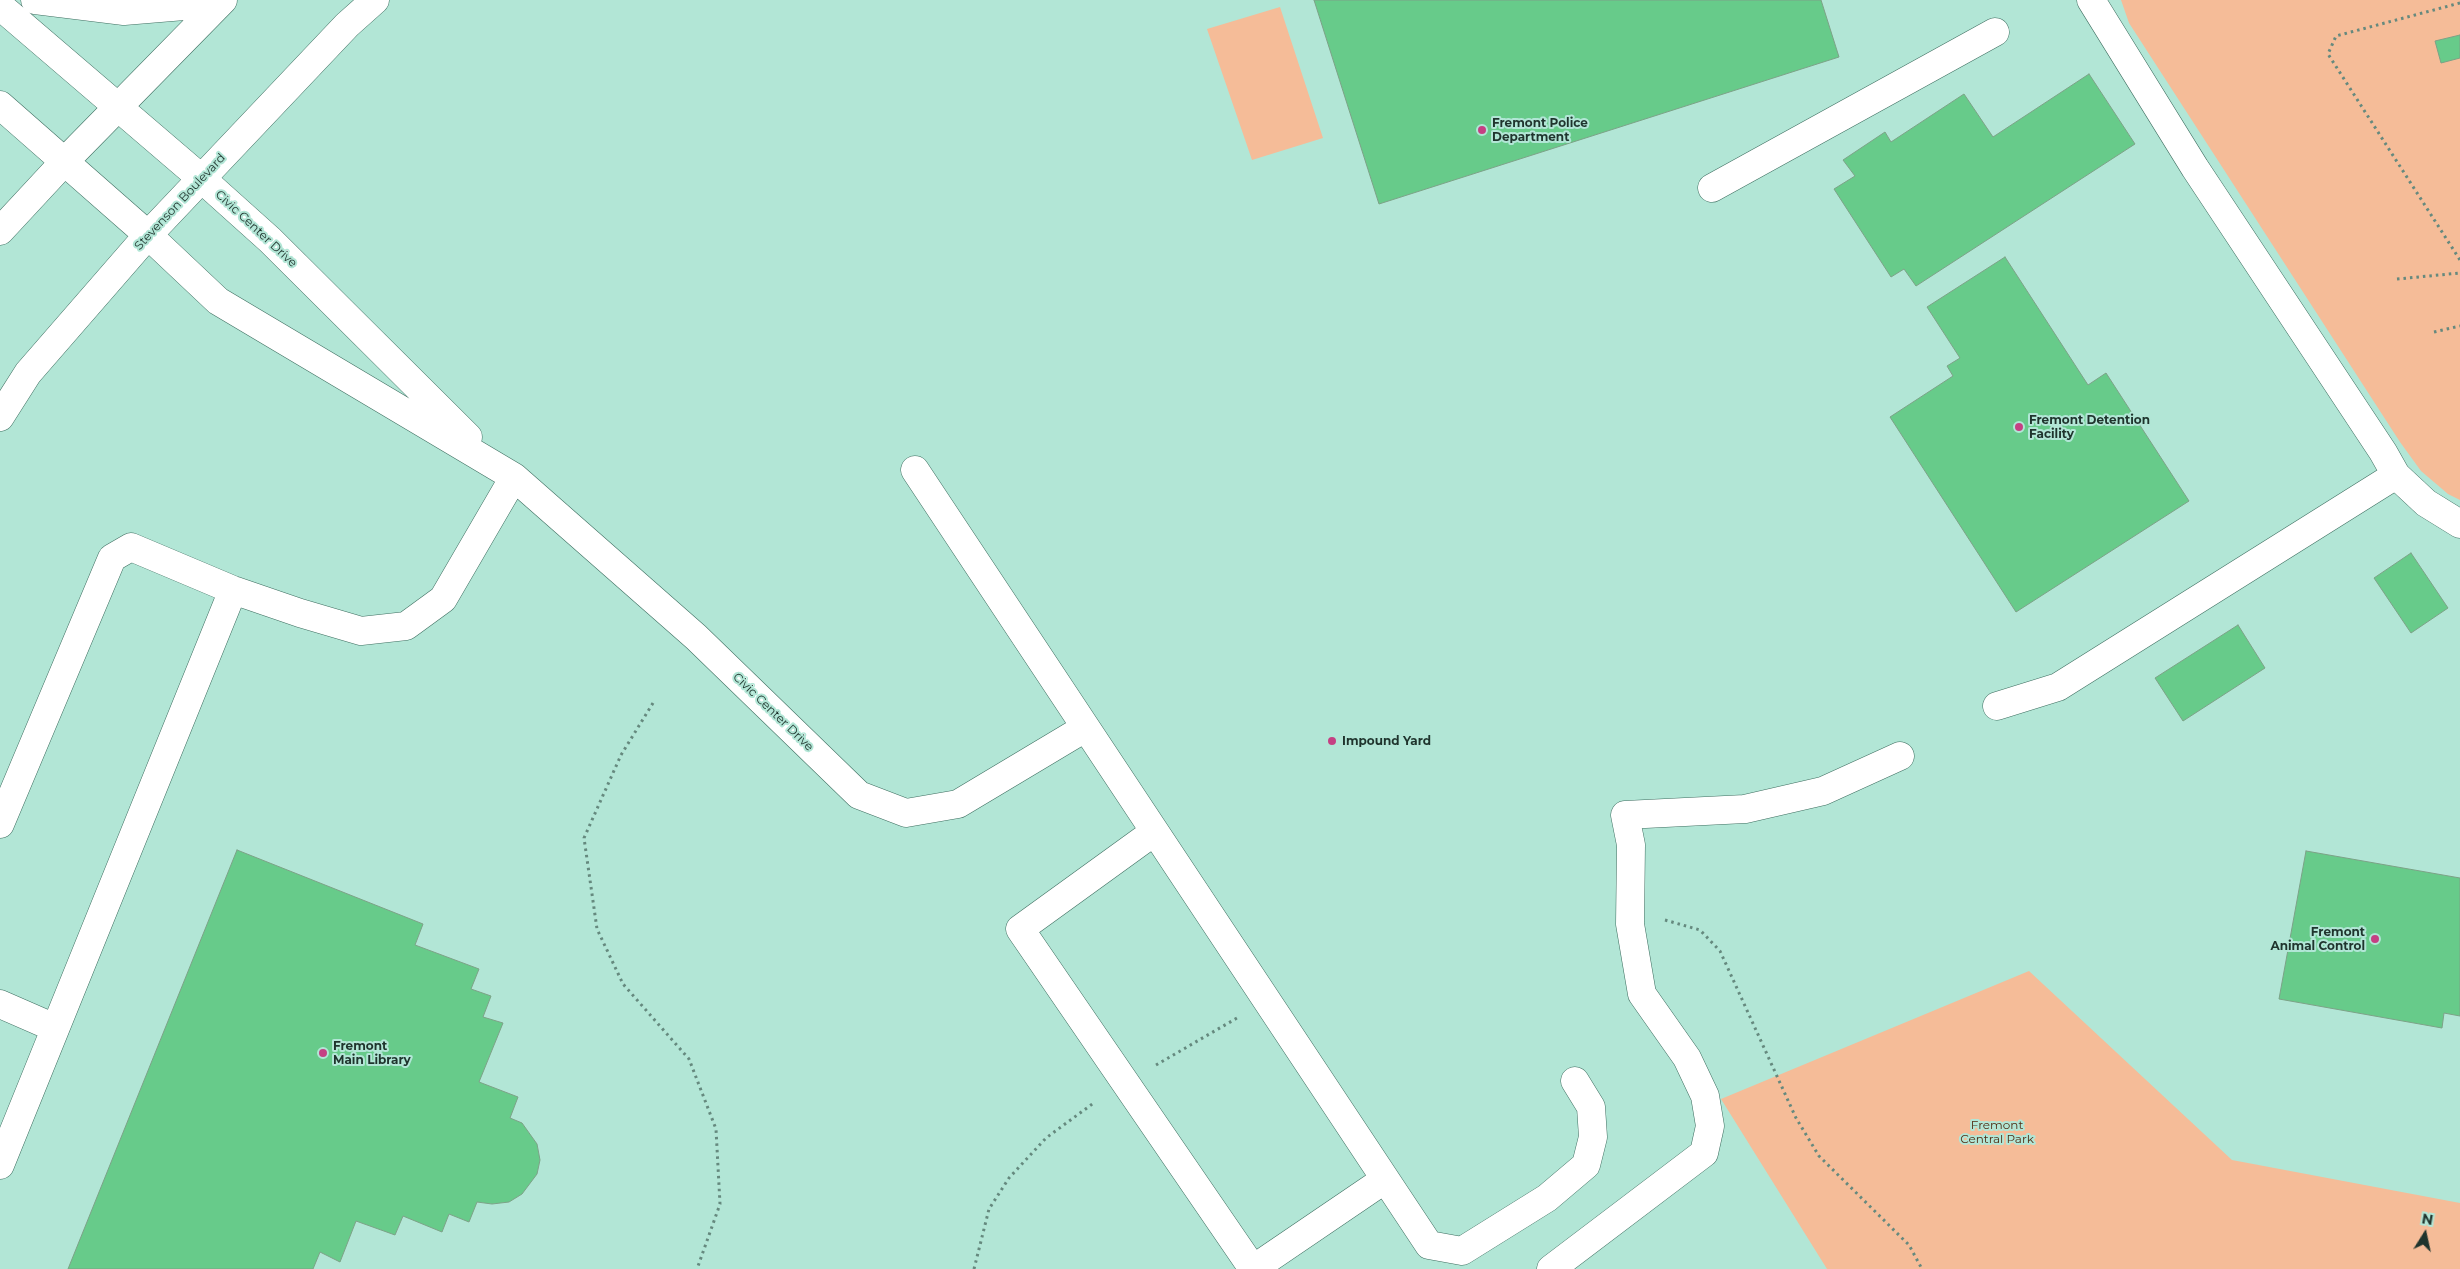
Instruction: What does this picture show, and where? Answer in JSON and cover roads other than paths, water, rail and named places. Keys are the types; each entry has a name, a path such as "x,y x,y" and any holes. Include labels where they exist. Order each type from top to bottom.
{"main road":[{"path":"35,0 124,10 222,1"},
{"name":"Stevenson Boulevard","path":"0,417 28,373 148,235 347,25 375,0"},
{"path":"2091,0 2195,168 2383,452 2396,475 2426,503 2460,524"},
{"path":"0,231 118,106 222,1"},
{"name":"Civic Center Drive","path":"0,6 118,106 270,240 506,472 696,637 859,796 906,813 958,804 1085,728"},
{"path":"1712,188 1995,32"},
{"name":"Civic Center Drive","path":"0,105 148,235 218,301 506,472"},
{"path":"915,470 1439,1262 1462,1251 1547,1198 1586,1165 1593,1137 1591,1107 1575,1081"},
{"path":"0,824 112,558 131,547 233,590 361,631 406,626 443,599 506,472"},
{"path":"1997,706 2058,687 2396,475"},
{"path":"0,1165 233,590"},
{"path":"1551,1269 1704,1153 1710,1126 1705,1096 1687,1058 1642,994 1630,924 1632,845 1626,815 1745,809 1823,791 1900,756"},
{"path":"1154,832 1020,929 1253,1268 1384,1180"},
{"path":"0,1004 55,1028"}],"place":[{"name":"Fremont Police Department","path":"1482,130"},
{"name":"Fremont Detention Facility","path":"2019,427"},
{"name":"Impound Yard","path":"1332,741"},
{"name":"Fremont Animal Control","path":"2375,939"},
{"name":"Fremont Main Library","path":"323,1053"}],"park label":[{"name":"Fremont Central Park","path":"1997,1132"}]}
